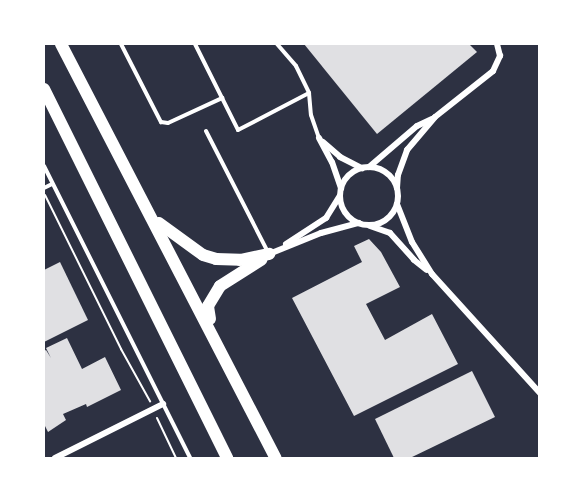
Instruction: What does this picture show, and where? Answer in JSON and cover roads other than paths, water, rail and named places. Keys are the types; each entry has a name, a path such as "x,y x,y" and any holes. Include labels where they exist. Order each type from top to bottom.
{"highway":[{"path":"61,44 213,332 276,459"},
{"path":"44,89 227,459"},
{"path":"153,218 203,255 216,259 240,260 273,253"},
{"path":"213,332 208,306 220,286 273,253"}],"street":[{"path":"432,274 412,242 397,204 398,175 407,150 435,117 493,71 500,56 498,44"},
{"path":"273,253 326,218 348,175 365,167 417,126 435,117"},
{"path":"319,138 340,157 389,175 397,188"},
{"path":"319,138 332,162 344,210 364,224 390,234 414,260 432,274 540,393"},
{"path":"273,253 321,233 388,217 397,204"},
{"path":"55,459 163,404"}],"lane":[{"path":"121,44 161,122 168,123 222,98"},
{"path":"195,44 238,130 309,93"},
{"path":"277,44 297,66 309,93 311,115 319,138"},
{"path":"206,131 273,253"},
{"path":"44,166 190,459"},
{"path":"44,190 52,184"}]}
